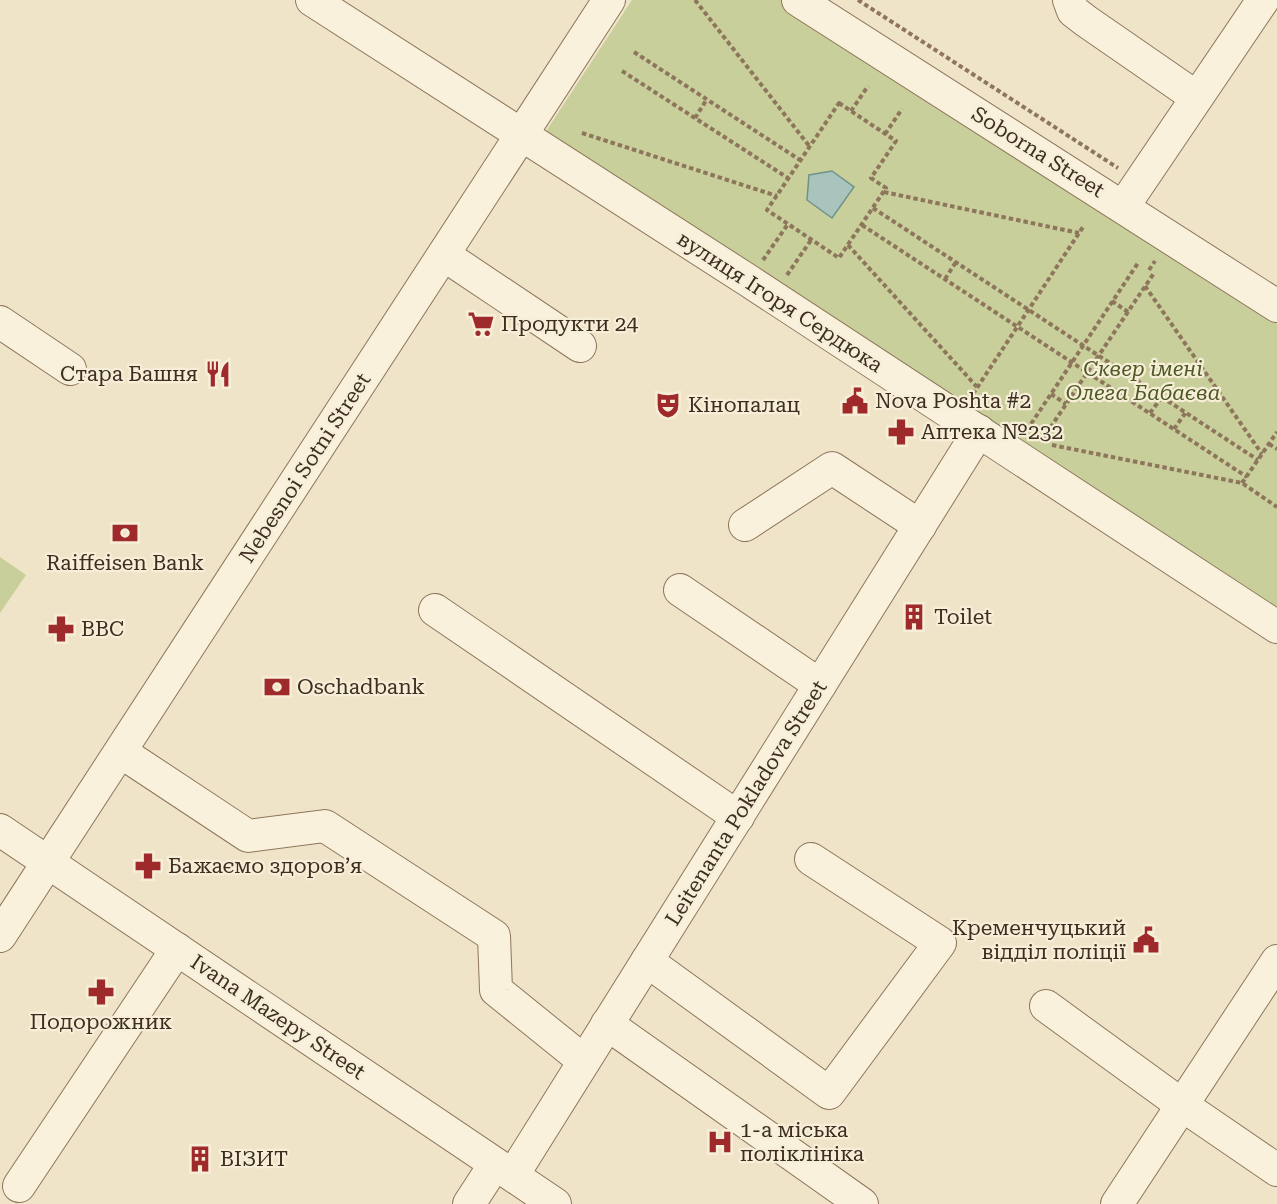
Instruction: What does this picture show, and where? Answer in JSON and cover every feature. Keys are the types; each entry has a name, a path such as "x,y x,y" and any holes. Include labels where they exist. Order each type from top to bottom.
{"street":[{"name":"Nebesnoi Sotni Street","path":"0,936 122,752 609,0"},
{"name":"Soborna Street","path":"798,0 1131,195 1277,306"},
{"path":"1069,0 1073,11 1086,21 1196,97"},
{"path":"1131,195 1263,0"},
{"name":"вулиця Ігоря Сердюка","path":"323,3 1277,627"},
{"path":"444,255 580,345"},
{"path":"0,322 70,369"},
{"name":"Leitenanta Pokladova Street","path":"469,1204 504,1170 584,1061 979,431"},
{"path":"745,525 832,468 920,526"},
{"path":"680,590 820,685"},
{"path":"435,610 738,817"},
{"path":"122,752 248,836 325,826 494,936 496,990 584,1061"},
{"name":"Ivana Mazepy Street","path":"0,830 555,1204"},
{"path":"647,961 829,1093 940,943 811,859"},
{"path":"19,1186 177,950"},
{"path":"1117,1204 1277,961"},
{"path":"1046,1006 1182,1105 1277,1170"},
{"path":"607,1024 862,1204"}],"path":[{"path":"695,0 810,147"},
{"path":"858,0 1131,195"},
{"path":"634,52 800,160"},
{"path":"622,71 788,178"},
{"path":"851,111 868,86"},
{"path":"695,118 707,99"},
{"path":"839,103 896,141 871,178 886,188 839,258 767,210 810,147 839,103"},
{"path":"885,134 902,109"},
{"path":"582,133 777,196"},
{"path":"884,192 1078,233"},
{"path":"873,208 1258,460"},
{"path":"761,263 788,224"},
{"path":"861,225 1247,477"},
{"path":"969,400 1083,227"},
{"path":"785,278 811,240"},
{"path":"848,245 977,387"},
{"path":"945,279 956,262"},
{"path":"1023,435 1138,263"},
{"path":"1154,273 1039,444 1242,483 1277,507"},
{"path":"1145,286 1262,454"},
{"path":"1112,301 1128,312"},
{"path":"1051,394 1066,404"},
{"path":"1150,413 1162,396"},
{"path":"1174,429 1186,412"},
{"path":"1242,483 1277,432"},
{"path":"1269,444 1277,449"}],"green space":[{"name":"Сквер імені Олега Бабаєва","path":"632,0 796,0 1277,310 1277,627 537,145"},
{"path":"0,557 26,575 0,613"}],"water":[{"path":"832,171 854,187 832,218 807,200 809,175"}],"place":[{"name":"Продукти 24","path":"481,324"},
{"name":"Стара Башня","path":"218,374"},
{"name":"Nova Poshta #2","path":"855,401"},
{"name":"Кінопалац","path":"668,405"},
{"name":"Аптека №232","path":"901,432"},
{"name":"Raiffeisen Bank","path":"125,533"},
{"name":"Toilet","path":"914,617"},
{"name":"ВВС","path":"61,629"},
{"name":"Oschadbank","path":"277,687"},
{"name":"Бажаємо здоровʼя","path":"148,866"},
{"name":"Кременчуцький відділ поліції","path":"1146,940"},
{"name":"Подорожник","path":"101,992"},
{"name":"1-а міська поліклініка","path":"720,1142"},
{"name":"ВІЗИТ","path":"200,1159"}]}
